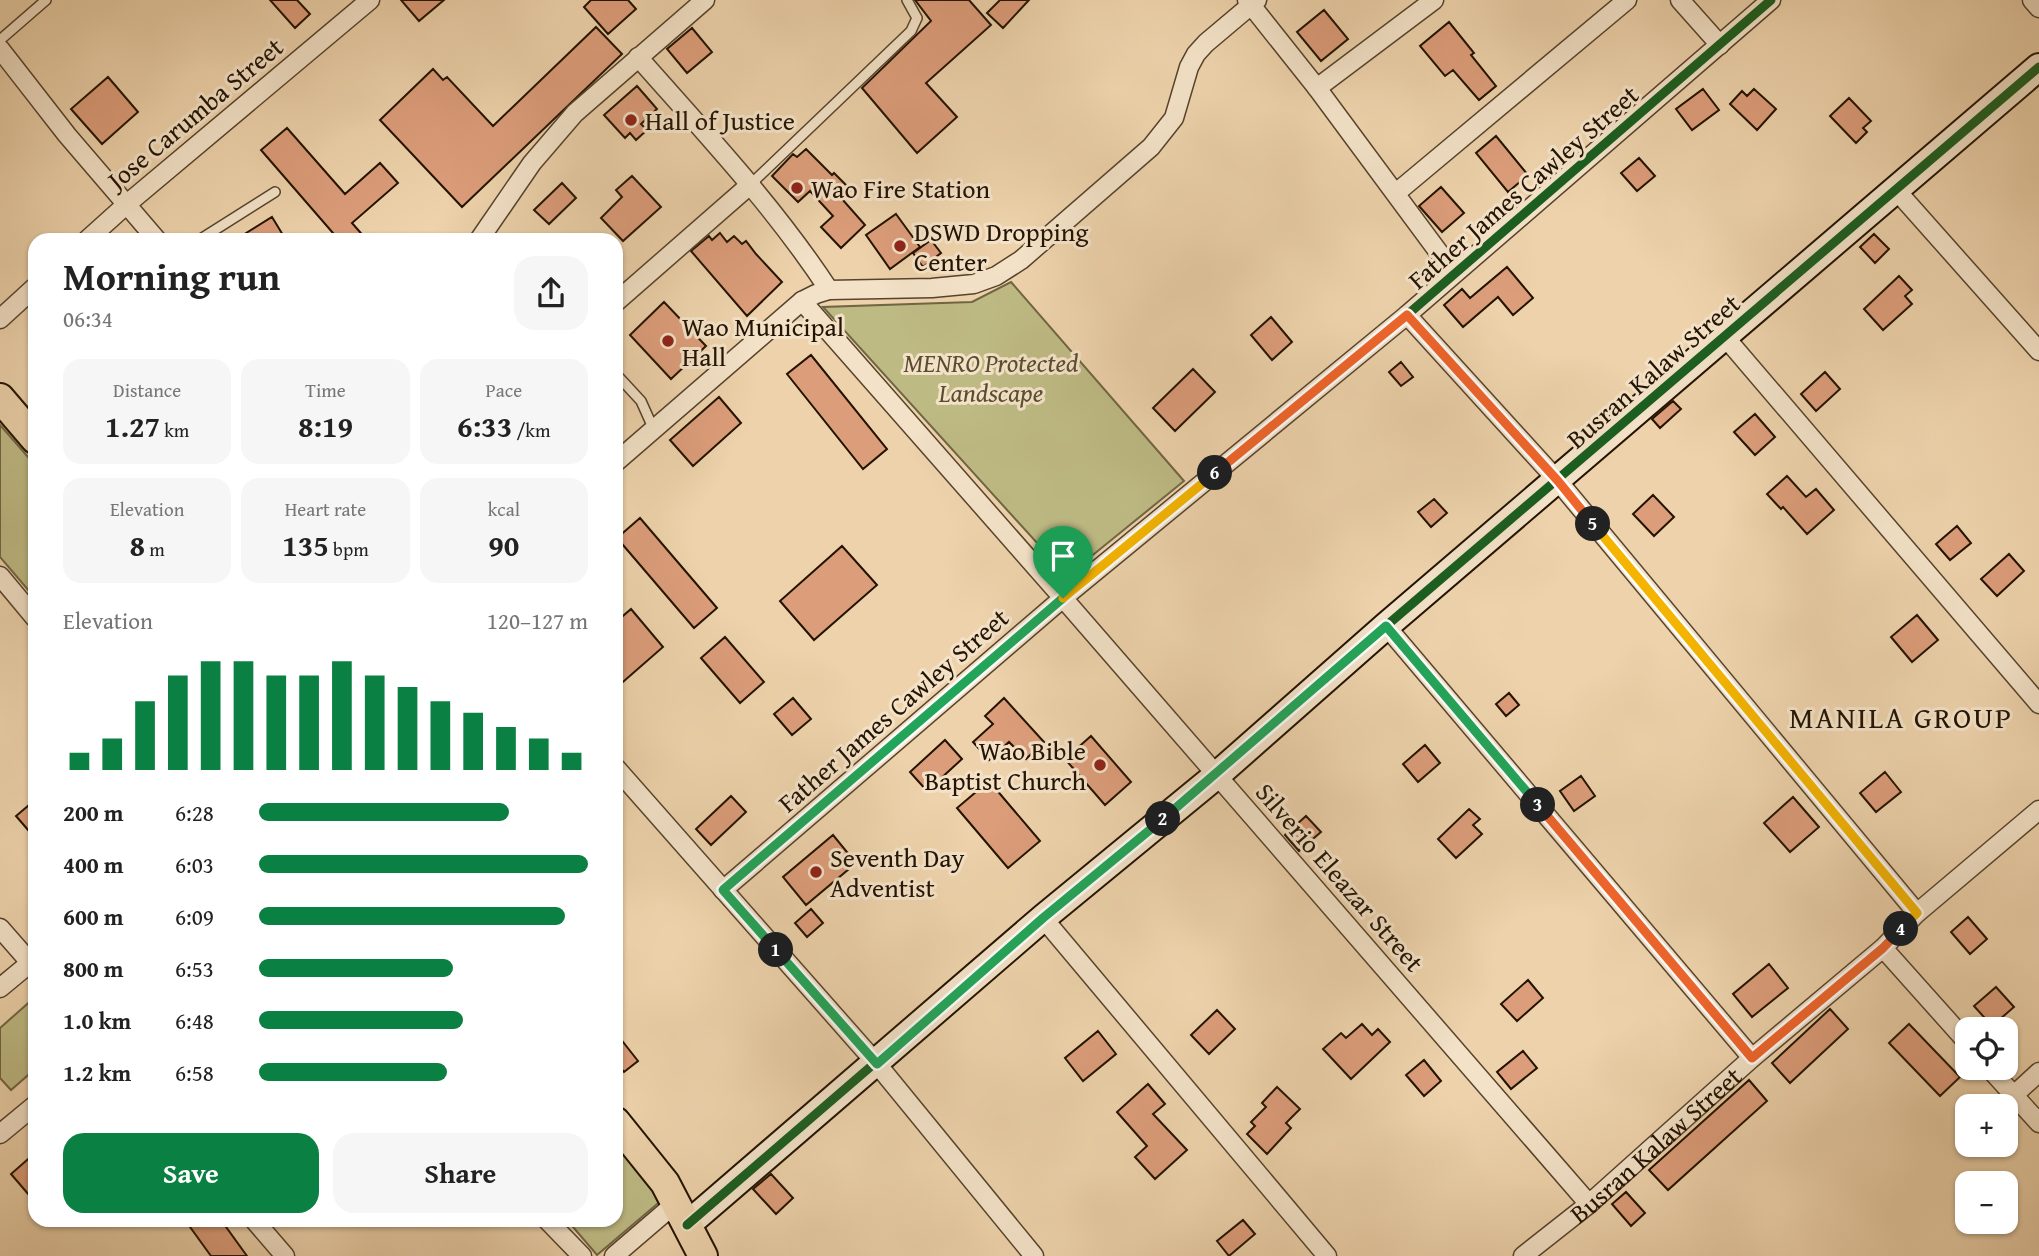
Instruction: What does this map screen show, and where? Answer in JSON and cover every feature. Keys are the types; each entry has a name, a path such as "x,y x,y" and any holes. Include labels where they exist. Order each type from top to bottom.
{"main road":[{"path":"0,398 28,431"},
{"path":"623,1131 665,1182 691,1237"}],"street":[{"name":"Jose Carumba Street","path":"95,233 370,0"},
{"path":"484,233 532,163 575,113 705,0"},
{"path":"1317,88 1434,0"},
{"path":"1396,193 1627,0"},
{"path":"1680,0 1720,45"},
{"name":"Father James Cawley Street","path":"723,890 1063,598 1407,315 1771,0"},
{"path":"2032,0 2039,8"},
{"path":"623,456 802,301 816,293 830,290 932,288 974,284 996,276 1021,260 1158,140 1174,118 1189,67 1196,54 1252,2 1454,273"},
{"path":"0,49 67,135 151,233"},
{"path":"638,57 751,184 799,243 830,290"},
{"name":"Busran Kalaw Street","path":"691,1237 877,1064 1043,918 1217,775 1386,626 2039,67"},
{"path":"623,296 751,184"},
{"path":"1896,190 2039,351"},
{"path":"0,319 28,293"},
{"name":"Silverio Eleazar Street","path":"802,301 1589,1204"},
{"path":"1407,315 1558,481 1917,913"},
{"path":"1725,337 2039,704"},
{"path":"0,576 28,610"},
{"path":"1386,626 1752,1058"},
{"path":"623,776 877,1064 1034,1256"},
{"name":"Busran Kalaw Street","path":"1523,1256 1589,1204 1752,1058 1883,948 1917,913 2039,810"},
{"path":"1043,918 1327,1256"},
{"path":"0,928 28,957"},
{"path":"1883,948 1955,1029"},
{"path":"0,988 28,967"},
{"path":"2015,1094 2039,1072"},
{"path":"2000,1080 2013,1094"},
{"path":"2018,1099 2039,1123"},
{"path":"0,1134 28,1111"},
{"path":"260,1227 285,1256"},
{"path":"554,1227 582,1256"},
{"path":"614,1256 691,1237"}],"lane":[{"path":"0,40 46,0"},
{"path":"751,184 911,31 918,18 906,0"},
{"path":"210,233 275,192"},
{"path":"623,382 641,401 654,430"}],"green space":[{"name":"MENRO Protected Landscape","path":"1011,282 1184,481 1067,576 823,307 972,302"},
{"path":"0,425 28,457 28,590 0,557"},
{"path":"28,1003 28,1075 11,1090 0,1078 0,1028"},
{"path":"623,1152 663,1199 597,1255 573,1227 623,1227"}],"building":[{"path":"270,0 297,0 310,14 295,28"},
{"path":"401,0 444,0 419,21"},
{"path":"591,0 628,0 636,9 608,34 584,7"},
{"path":"915,0 969,0 991,25 926,83 957,117 917,153 862,88 931,21"},
{"path":"1000,0 1029,0 1003,28 987,13"},
{"path":"1324,10 1348,39 1321,61 1297,32"},
{"path":"1449,22 1496,86 1479,100 1453,70 1445,76 1420,46"},
{"path":"596,27 622,54 462,207 380,120 433,69 443,80 447,77 493,126"},
{"path":"692,28 712,52 687,73 667,49"},
{"path":"108,77 138,112 102,144 71,109"},
{"path":"637,86 657,109 641,124 647,130 636,140 630,133 625,138 604,115"},
{"path":"1703,89 1719,110 1692,130 1676,109"},
{"path":"1754,89 1776,109 1757,130 1730,104 1742,91 1747,96"},
{"path":"1849,98 1871,121 1863,128 1867,132 1856,143 1830,116"},
{"path":"287,128 345,194 380,163 398,183 352,223 361,233 333,233 261,150"},
{"path":"1496,136 1528,175 1508,192 1476,153"},
{"path":"806,149 851,190 842,199 865,225 841,248 821,227 833,216 810,191 798,202 772,176 793,154 797,157"},
{"path":"1639,158 1655,176 1637,191 1621,173"},
{"path":"632,176 661,207 623,241 623,233 615,233 601,218 622,197 616,190"},
{"path":"562,183 576,198 549,224 534,210"},
{"path":"1441,187 1464,213 1442,232 1419,206"},
{"path":"896,214 920,247 890,269 866,235"},
{"path":"272,217 282,233 246,233"},
{"path":"720,233 727,242 734,236 742,244 746,241 782,282 747,316 691,251 709,236 712,240"},
{"path":"1874,234 1889,249 1875,263 1860,247"},
{"path":"931,240 941,253 923,267 913,253"},
{"path":"1507,267 1533,298 1513,315 1498,297 1463,327 1444,305 1462,289 1470,298"},
{"path":"1899,276 1912,290 1905,296 1912,304 1883,330 1864,309"},
{"name":"Wao Municipal Hall","path":"664,302 706,346 671,379 630,335"},
{"path":"1271,317 1292,342 1272,360 1251,335"},
{"path":"811,355 887,449 863,469 787,374"},
{"path":"1401,362 1413,377 1401,386 1389,372"},
{"path":"1193,369 1215,392 1175,431 1153,408"},
{"path":"1825,372 1840,389 1816,411 1801,394"},
{"path":"719,397 741,423 693,466 670,440"},
{"path":"1673,401 1681,409 1660,428 1652,419"},
{"path":"1755,414 1775,437 1755,455 1734,432"},
{"path":"1787,476 1806,497 1816,489 1834,510 1807,534 1783,507 1781,509 1767,494"},
{"path":"1653,495 1674,517 1654,536 1633,514"},
{"path":"1434,499 1447,513 1431,527 1418,512"},
{"path":"640,518 717,608 694,628 623,545 623,533"},
{"path":"1957,526 1971,543 1950,560 1936,544"},
{"path":"842,546 877,585 814,640 780,601"},
{"path":"2009,554 2024,571 1997,596 1981,579"},
{"path":"631,609 663,647 623,682 623,616"},
{"path":"1917,615 1938,640 1912,662 1891,637"},
{"path":"725,637 764,682 740,703 701,658"},
{"path":"1509,693 1519,705 1506,716 1496,704"},
{"path":"793,698 811,719 792,735 774,714"},
{"path":"1004,698 1044,742 1026,759 1009,742 989,760 973,742 993,724 985,716"},
{"path":"1091,736 1131,782 1105,805 1065,759"},
{"path":"945,740 962,759 927,791 910,772"},
{"path":"1425,745 1440,763 1418,782 1403,764"},
{"path":"1885,772 1901,792 1876,812 1860,793"},
{"path":"1581,776 1595,796 1574,811 1560,791"},
{"path":"989,781 1040,841 1008,868 957,808"},
{"path":"731,796 746,812 711,845 696,829"},
{"path":"1793,797 1819,827 1790,852 1764,823"},
{"path":"28,806 28,830 16,816"},
{"path":"1469,809 1480,819 1473,825 1482,834 1456,858 1438,839"},
{"path":"1306,816 1321,832 1299,851 1285,835"},
{"path":"833,835 856,863 806,905 783,877"},
{"path":"811,909 823,923 807,937 795,923"},
{"path":"1968,917 1987,939 1970,954 1951,932"},
{"path":"1769,964 1788,988 1752,1017 1733,994"},
{"path":"1528,980 1543,998 1517,1021 1501,1004"},
{"path":"1996,987 2014,1007 2002,1017 1984,1017 1974,1006"},
{"path":"1830,1009 1848,1029 1790,1083 1772,1063"},
{"path":"1217,1010 1235,1029 1209,1054 1191,1035"},
{"path":"1362,1024 1372,1035 1378,1029 1390,1042 1351,1079 1323,1049 1341,1033 1346,1038"},
{"path":"1909,1024 1955,1072 1957,1080 1940,1096 1889,1043"},
{"path":"1098,1031 1116,1054 1083,1081 1065,1058"},
{"path":"623,1042 638,1061 623,1071"},
{"path":"1523,1051 1537,1068 1511,1089 1497,1072"},
{"path":"1424,1060 1441,1081 1424,1096 1406,1075"},
{"path":"1749,1080 1767,1101 1668,1190 1649,1170"},
{"path":"1148,1084 1165,1104 1153,1114 1187,1150 1155,1179 1135,1157 1147,1146 1117,1112"},
{"path":"1277,1087 1300,1109 1286,1123 1291,1128 1267,1154 1247,1134 1255,1126 1251,1122 1266,1107 1262,1103"},
{"path":"28,1159 28,1194 11,1174"},
{"path":"771,1174 793,1198 776,1214 753,1189"},
{"path":"1626,1192 1645,1213 1631,1226 1612,1204"},
{"path":"1243,1220 1255,1234 1229,1256 1217,1241"},
{"path":"190,1227 226,1227 247,1256 211,1256"}],"cycle path":[{"path":"723,890 1063,598 1407,315 1771,0"},
{"path":"687,1225 1043,918 1217,775 1386,626 2039,67"}],"place":[{"name":"Hall of Justice","path":"631,120"},
{"name":"Wao Fire Station","path":"797,188"},
{"name":"DSWD Dropping Center","path":"900,246"},
{"name":"Wao Municipal Hall","path":"668,341"},
{"name":"Wao Bible Baptist Church","path":"1100,765"},
{"name":"Seventh Day Adventist","path":"816,872"}],"district":[{"name":"MANILA GROUP","path":"1901,717"}],"route":[{"path":"1407,315 1558,481 1917,913 1883,948 1752,1058 1386,626 1217,775 1043,918 877,1064 723,890 1063,598 1407,315"}]}
